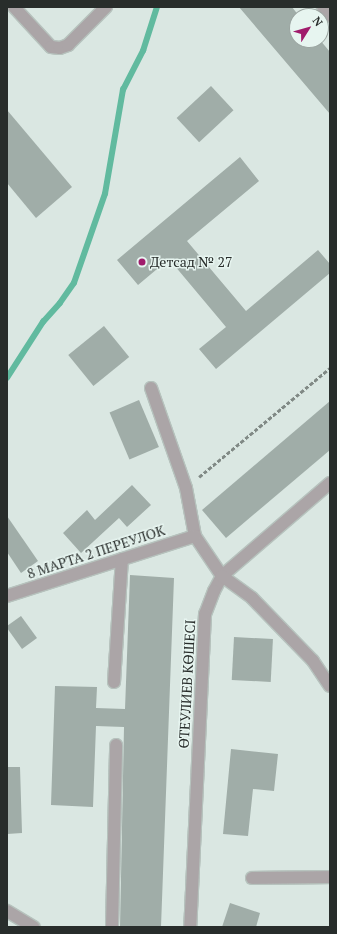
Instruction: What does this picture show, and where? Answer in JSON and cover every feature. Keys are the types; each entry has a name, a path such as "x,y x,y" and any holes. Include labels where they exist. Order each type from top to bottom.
{"street":[{"path":"14,7 51,47 60,48 68,45 106,7"},
{"path":"323,7 330,16"},
{"path":"151,388 186,488 195,536 222,576 252,598 314,661 330,686"},
{"path":"222,576 330,483"},
{"name":"8 МАРТА 2 ПЕРЕУЛОК","path":"7,596 195,536"},
{"path":"114,682 122,559"},
{"name":"ӨТЕУЛИЕВ КӨШЕСІ","path":"190,927 205,614 222,576"},
{"path":"112,927 116,745"},
{"path":"252,878 330,877"},
{"path":"7,911 34,927"}],"path":[{"path":"186,488 330,368"}],"building":[{"path":"239,7 292,7 293,8 289,8 289,48 327,48 330,52 330,114"},
{"path":"211,86 234,110 199,142 177,118"},
{"path":"7,110 72,187 36,218 7,183"},
{"name":"Детсад № 27","path":"240,157 259,181 187,241 246,311 318,250 330,264 330,273 216,369 199,349 226,327 169,259 138,285 117,260"},
{"path":"104,326 129,357 93,386 68,355"},
{"path":"139,400 159,447 129,459 110,413"},
{"path":"330,401 330,450 226,538 202,510"},
{"path":"132,485 151,505 127,527 119,518 81,553 63,533 87,510 95,520"},
{"path":"7,516 38,561 21,573 7,552"},
{"path":"130,575 174,578 161,927 120,927 124,727 96,726 93,807 51,805 55,686 97,687 96,708 125,709"},
{"path":"21,616 37,638 22,649 7,628 7,626"},
{"path":"234,637 273,639 271,682 232,680"},
{"path":"231,749 278,754 274,791 253,789 248,836 223,834"},
{"path":"7,767 20,767 22,833 7,834"},
{"path":"230,903 260,913 256,927 222,927"}],"waterway":[{"path":"7,378 43,322 60,303 74,283 105,194 123,90 143,51 157,7"}],"place":[{"name":"Детсад № 27","path":"142,262"}]}
